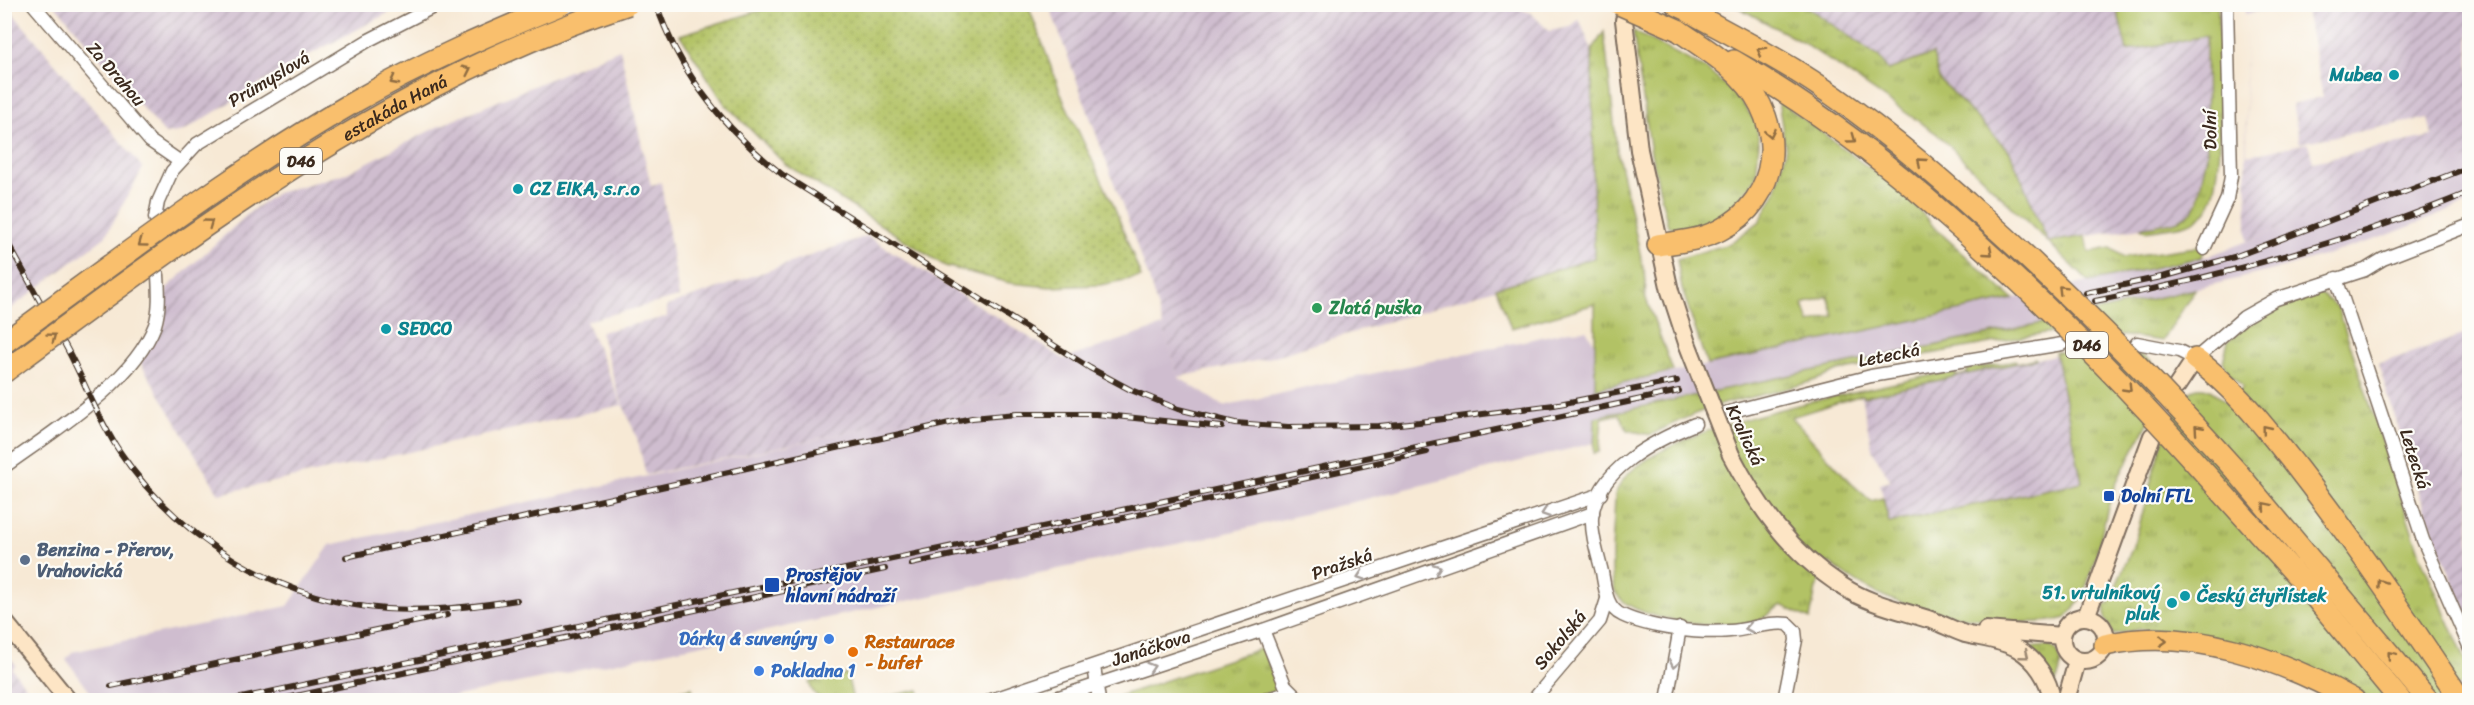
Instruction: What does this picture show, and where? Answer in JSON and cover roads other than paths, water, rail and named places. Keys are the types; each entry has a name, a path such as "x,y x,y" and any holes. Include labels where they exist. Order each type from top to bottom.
{"highway":[{"name":"estakáda Haná","path":"4,344 207,196 310,128 419,68 491,33 562,4"},
{"name":"estakáda Haná","path":"4,372 223,213 324,147 432,87 501,53 580,20 628,4"},
{"name":"D46","path":"1676,4 1794,69 1854,109 1915,157 2033,261 2157,383 2237,472 2428,700"},
{"name":"D46","path":"1622,12 1678,30 1782,89 1899,173 2017,276 2074,332 2219,489 2301,580 2400,700"},
{"path":"1658,245 1706,236 1734,222 1757,198 1772,163 1770,127 1750,89 1727,65 1678,30"},
{"path":"2195,359 2250,410 2310,485 2353,542 2462,700"},
{"path":"2105,645 2137,639 2217,647 2281,664 2354,700"}],"main road":[{"name":"Kralická","path":"1622,12 1639,150 1658,245 1670,291 1686,343 1731,455 1766,514 1810,562 1858,595 1896,610 1932,620 1958,632 2012,646 2021,651 2041,670 2052,700"},
{"path":"2177,386 2195,359"},
{"path":"2086,617 2152,436"},
{"path":"2086,617 2097,621 2104,629 2105,645 2094,659 2077,661 2065,651 2061,636 2070,621 2086,617"},
{"path":"1932,620 1986,630 2061,636"},
{"path":"4,621 68,700"},
{"path":"2066,700 2077,661"}],"street":[{"name":"Za Drahou","path":"33,4 150,141 179,160"},
{"name":"Průmyslová","path":"155,218 162,192 179,160 197,144 302,79 439,4"},
{"name":"Dolní","path":"2204,249 2227,199 2230,176 2227,4"},
{"path":"2137,343 2179,351 2195,359 2233,325 2289,293 2365,270 2383,259 2469,225"},
{"path":"4,467 91,401 139,352 155,325 159,306 158,275"},
{"name":"Letecká","path":"2336,278 2423,540 2469,648"},
{"name":"Letecká","path":"1725,413 1871,376 2062,344"},
{"path":"1695,424 1660,439 1633,456 1616,472 1601,494 1593,513 1593,528 1607,599 1623,615 1644,622 1680,628 1729,632 1785,623 1795,631 1796,640 1784,700"},
{"name":"Pražská","path":"1094,666 1601,494"},
{"name":"Pražská","path":"1263,630 1593,513"},
{"name":"Sokolská","path":"1533,700 1600,621 1607,599"},
{"path":"1667,700 1680,628"},
{"path":"1263,630 1290,692 1300,700"},
{"name":"Janáčkova","path":"1050,700 1263,630"},
{"path":"1094,666 1095,686 1099,700"},
{"name":"Janáčkova","path":"990,700 1094,666"},
{"name":"Janáčkova","path":"1050,700 1079,682 1094,666"},
{"path":"1265,700 1290,692"}],"railway":[{"path":"656,4 678,54 707,99 742,140 783,175 1090,368 1131,390 1178,409 1235,423 1288,427 1379,426 1554,405 1677,381"},
{"path":"2086,293 2166,276 2234,257 2470,167"},
{"path":"2095,301 2238,269 2285,256 2378,227 2470,192"},
{"path":"4,236 41,303"},
{"path":"64,343 112,439 144,484 172,513 202,538 235,560 271,579 347,604 419,610 468,607 517,600"},
{"path":"232,700 1679,391"},
{"path":"346,557 972,418 1017,414 1096,414 1222,427"},
{"path":"911,564 1427,452"},
{"path":"278,700 885,569"},
{"path":"111,686 447,615"}],"place":[{"name":"Mubea","path":"2394,75"},
{"name":"CZ EIKA, s.r.o","path":"518,189"},
{"name":"Zlatá puška","path":"1317,308"},
{"name":"SEDCO","path":"386,329"},
{"name":"Dolní FTL","path":"2109,496"},
{"name":"Benzina - Přerov, Vrahovická","path":"25,560"},
{"name":"Prostějov hlavní nádraží","path":"772,585"},
{"name":"Český čtyřlístek","path":"2185,596"},
{"name":"51. vrtulníkový pluk","path":"2172,603"},
{"name":"Dárky & suvenýry","path":"829,639"},
{"name":"Restaurace - bufet","path":"853,652"},
{"name":"Pokladna 1","path":"759,671"}]}
